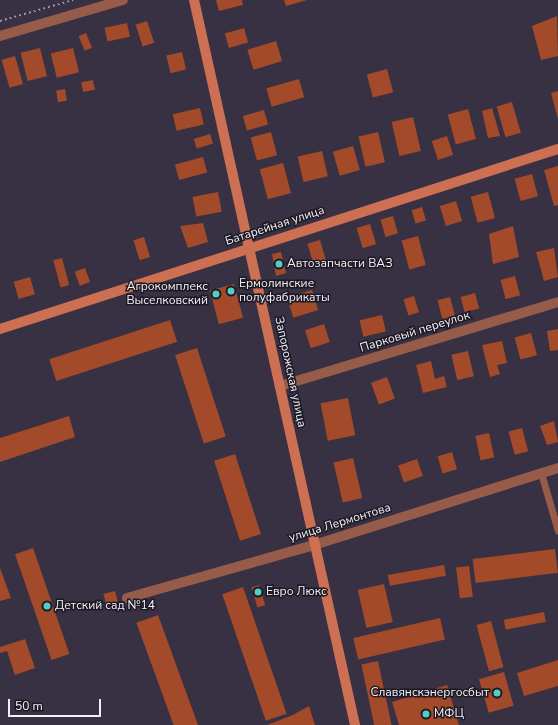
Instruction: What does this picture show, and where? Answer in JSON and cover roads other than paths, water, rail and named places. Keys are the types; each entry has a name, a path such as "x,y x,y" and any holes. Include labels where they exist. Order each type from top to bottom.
{"street":[{"path":"0,36 123,0"},
{"name":"Запорожская улица","path":"194,0 251,247 314,545 355,725"},
{"name":"Батарейная улица","path":"0,329 558,149"},
{"name":"Парковый переулок","path":"280,386 558,302"},
{"name":"улица Лермонтова","path":"127,598 314,545 558,468"}],"lane":[{"path":"541,473 558,532"}],"place":[{"name":"Автозапчасти ВАЗ","path":"279,264"},
{"name":"Ермолинские полуфабрикаты","path":"231,291"},
{"name":"Агрокомплекс Выселковский","path":"216,294"},
{"name":"Евро Люкс","path":"258,592"},
{"name":"Детский сад №14","path":"47,606"},
{"name":"Славянскэнергосбыт","path":"497,693"},
{"name":"МФЦ","path":"426,714"}]}
